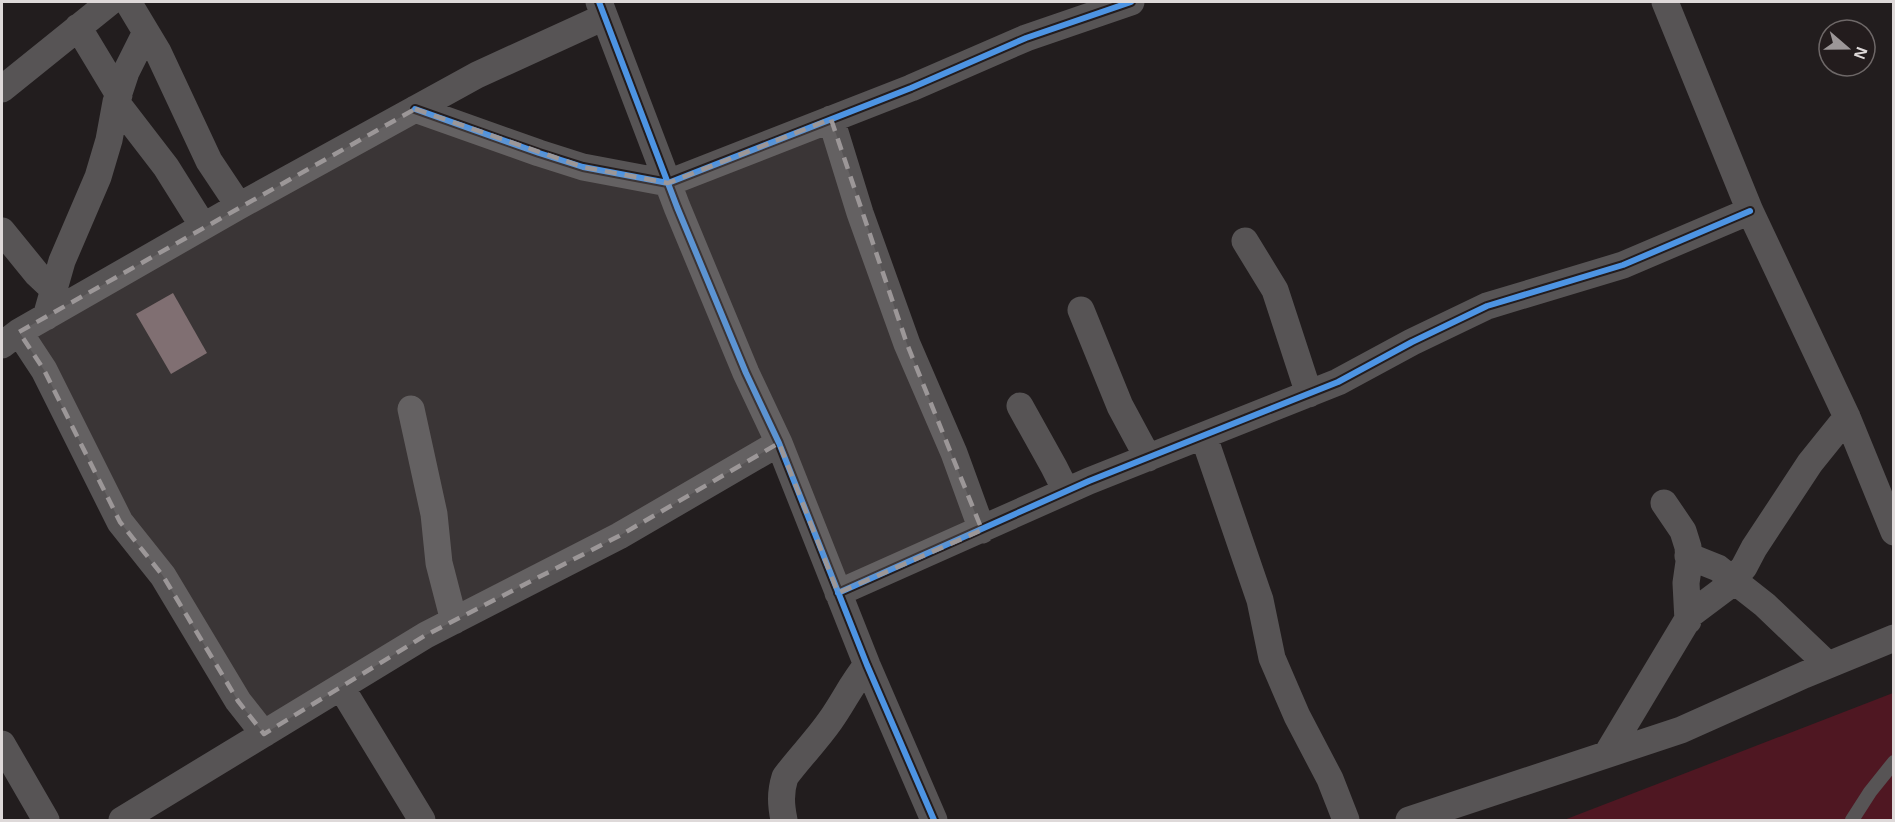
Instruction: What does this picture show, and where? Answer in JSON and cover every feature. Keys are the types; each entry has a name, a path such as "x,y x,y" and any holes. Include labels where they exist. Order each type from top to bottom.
{"street":[{"path":"2,89 110,2"},
{"path":"128,2 158,52 209,161 239,206"},
{"path":"415,109 583,167 668,183 911,88 1026,38 1131,2"},
{"path":"1665,2 1750,211 1847,417 1893,532"},
{"path":"264,734 237,700 163,576 120,522 44,370 10,338 203,226 601,9 668,183 746,374 779,442 867,665 934,820"},
{"path":"78,27 117,98 166,167 203,226"},
{"path":"46,317 62,261 98,177 109,140 117,98 126,72 146,32"},
{"path":"831,119 860,213 907,344 954,453 982,530"},
{"path":"838,593 1066,491 1338,382 1412,342 1487,306 1623,265 1750,211"},
{"path":"2,231 37,274 54,290"},
{"path":"1245,241 1275,290 1309,394"},
{"path":"1081,310 1120,406 1148,458"},
{"path":"1020,406 1066,491"},
{"path":"411,409 434,514 440,563 454,621"},
{"path":"1607,754 1691,614 1727,587 1744,567 1810,463 1847,417"},
{"path":"1204,437 1260,600 1272,658 1297,716 1330,779 1346,820"},
{"path":"122,820 426,635 619,536 779,442"},
{"path":"1664,503 1683,531 1688,547 1686,584 1688,621"},
{"path":"1688,556 1718,568 1765,605 1828,665"},
{"path":"1409,820 1681,730 1893,638"},
{"path":"784,820 781,788 785,777 829,723 855,679 867,665"},
{"path":"341,687 422,820"},
{"path":"2,744 46,820"}],"lane":[{"path":"1852,820 1893,762"}],"highlighted area":[{"path":"415,109 583,167 668,183 831,119 907,344 982,530 838,593 779,443 619,536 426,635 264,734 238,701 163,576 120,522 44,370 19,332"}],"shaded area":[{"path":"1893,693 1893,820 1564,820"}],"building":[{"path":"173,293 207,353 171,374 136,314"}],"cycle path":[{"path":"599,2 677,207 746,373 779,443 867,665 934,820"},
{"path":"415,109 583,167 668,183 911,88 1026,38 1131,2"},
{"path":"838,593 1089,481 1338,382 1412,342 1487,306 1623,265 1750,211"}]}
